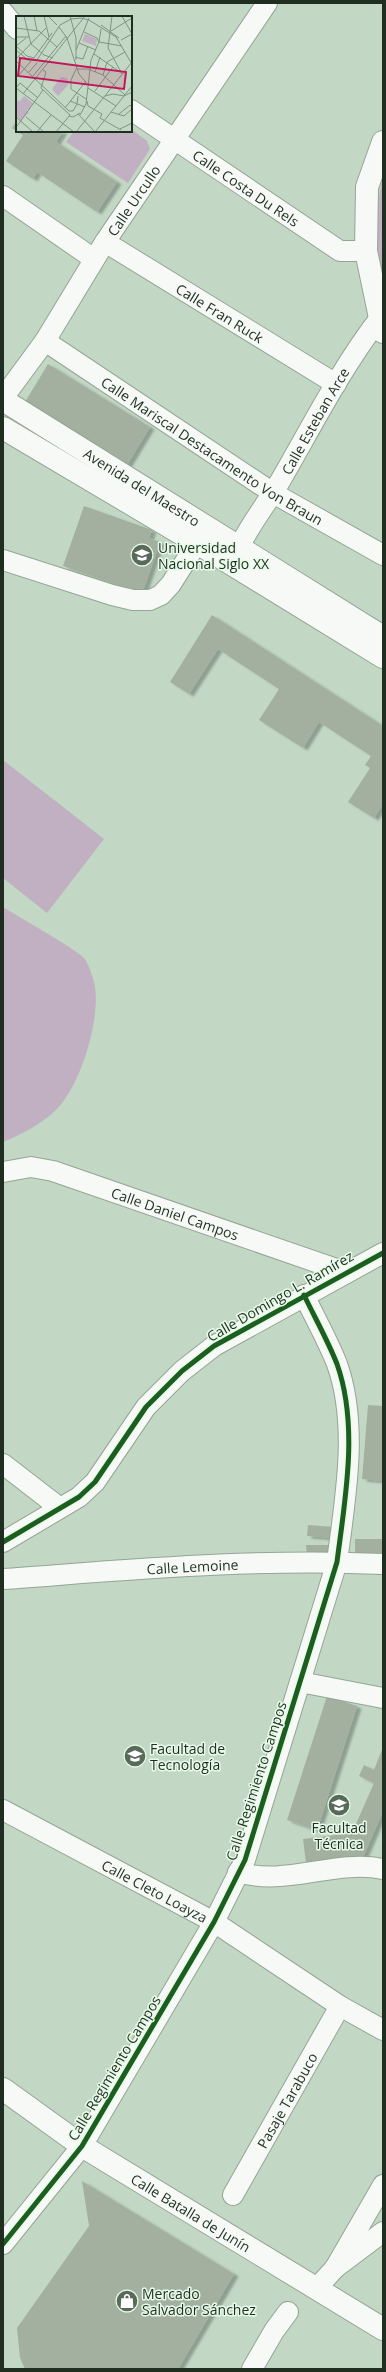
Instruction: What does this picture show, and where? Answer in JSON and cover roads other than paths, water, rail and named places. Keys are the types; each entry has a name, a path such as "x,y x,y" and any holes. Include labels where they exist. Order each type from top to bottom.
{"main road":[{"path":"381,326 366,251 367,187 383,142"},
{"name":"Avenida del Maestro","path":"3,399 383,657"},
{"name":"Avenida del Maestro","path":"3,428 198,543 234,556 383,637"},
{"name":"Calle Batalla de Junín","path":"3,2089 82,2146 383,2329"}],"street":[{"name":"Calle Urcullo","path":"3,399 45,341 94,259 173,139 267,3"},
{"path":"3,12 16,28"},
{"name":"Calle Costa Du Rels","path":"132,111 340,251 366,251"},
{"path":"3,196 94,259"},
{"name":"Calle Fran Ruck","path":"105,242 336,384"},
{"name":"Calle Esteban Arce","path":"234,556 273,493 356,349 381,326"},
{"name":"Calle Mariscal Destacamento Von Braun","path":"45,341 273,493 383,555"},
{"path":"3,560 112,595 133,600 150,600 161,596 171,584 198,543"},
{"name":"Calle Daniel Campos","path":"3,1172 31,1167 54,1171 346,1272"},
{"name":"Calle Domingo L. Ramírez","path":"3,1542 79,1497 94,1482 146,1407 182,1370 214,1346 346,1272 381,1255"},
{"name":"Calle Regimiento Campos","path":"3,2244 82,2146 214,1922 245,1860 337,1562 348,1445 345,1400 337,1365 304,1295"},
{"path":"3,1464 60,1508"},
{"name":"Calle Lemoine","path":"3,1579 159,1568 337,1562 383,1564"},
{"path":"300,1682 383,1698"},
{"name":"Calle Cleto Loayza","path":"3,1810 214,1922 340,2006 383,2030"},
{"path":"238,1872 246,1874 285,1876 343,1868 383,1869"},
{"name":"Pasaje Tarabuco","path":"233,2195 340,2006"},
{"path":"335,2268 383,2185"},
{"path":"316,2289 335,2268 383,2232"},
{"path":"252,2369 274,2331 288,2312"}],"place":[{"name":"Universidad Nacional Siglo XX","path":"142,555"},
{"name":"Facultad de Tecnología","path":"135,1756"},
{"name":"Facultad Técnica","path":"339,1805"},
{"name":"Mercado Salvador Sánchez","path":"127,2301"}]}
